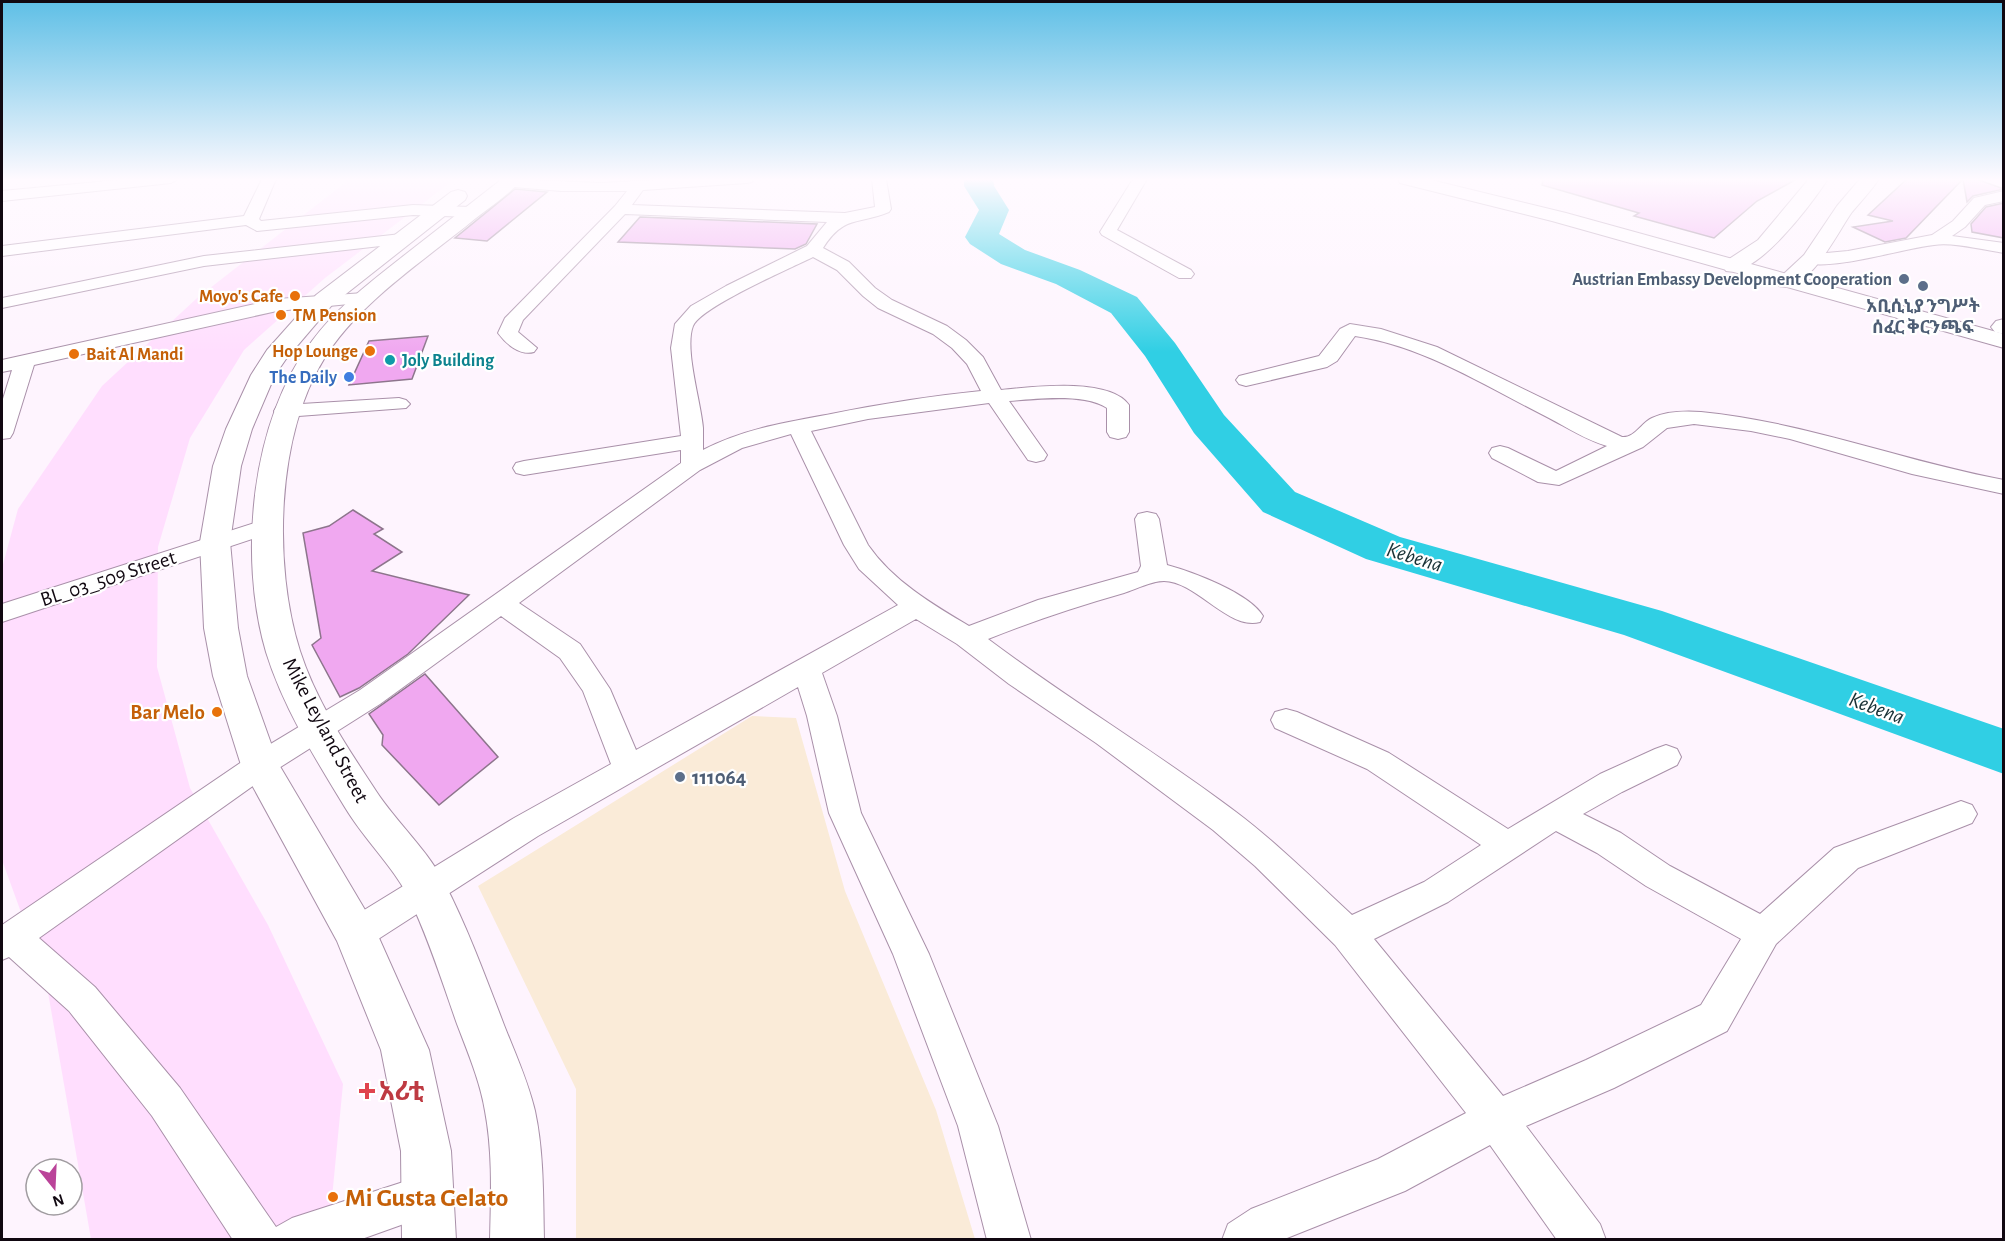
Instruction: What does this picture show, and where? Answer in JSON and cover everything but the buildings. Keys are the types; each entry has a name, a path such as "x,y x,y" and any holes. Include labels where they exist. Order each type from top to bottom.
{"main road":[{"name":"Mike Leyland Street","path":"405,237 324,300 276,355 263,375 239,429 227,466 215,542 221,628 230,676 260,765 356,934 405,1050 426,1151 429,1239"},
{"name":"Mike Leyland Street","path":"427,237 344,318 304,371 285,411 272,481 269,567 274,610 283,652 319,727 362,802 426,889 459,964 510,1110 517,1205 517,1239"},
{"path":"1651,237 1740,262 1798,271 2003,327"},
{"path":"1740,262 1765,244 1771,237"},
{"path":"1798,271 1824,237"},
{"path":"1798,271 2004,341"}],"street":[{"path":"2,251 115,237"},
{"path":"527,348 508,333 514,318 594,237"},
{"path":"692,453 681,348 684,324 698,310 732,290 813,250 822,237"},
{"path":"1117,237 1185,274"},
{"path":"2,303 204,261 401,239"},
{"path":"1798,271 1848,256 1937,239 2004,248"},
{"path":"813,250 843,266 869,292 885,304 940,330 959,344 976,361 994,396 1036,455"},
{"path":"2,366 277,305 364,298"},
{"path":"1246,380 1324,362 1335,352 1350,330 1359,331 1398,341 1430,353 1601,435 1627,445"},
{"path":"2,433 25,361"},
{"path":"524,468 692,453 798,426 868,413 994,396 1044,392 1102,395 1118,405 1118,432"},
{"path":"285,411 399,404"},
{"path":"1500,453 1546,477 1559,478 1639,441 1657,424 1672,419 1733,422 1803,435 1896,462 2004,487"},
{"path":"798,426 856,545 868,563 916,607 967,637 1019,677 1107,735 1224,821 1267,856 1348,934 1496,1119 1584,1239"},
{"path":"259,1239 166,1102 89,1007 7,940 260,765 370,698 501,603 692,453"},
{"path":"1147,519 1154,566 1148,576"},
{"name":"BL_03_509 Street","path":"2,613 270,525"},
{"path":"967,637 1047,606 1164,573 1184,578 1213,592 1250,616"},
{"path":"501,603 570,651 596,689 629,769"},
{"path":"356,934 526,827 916,607"},
{"path":"806,668 822,716 845,813 911,954 978,1126 1009,1239"},
{"path":"1286,720 1378,761 1508,846"},
{"path":"1348,934 1436,892 1555,815 1611,783 1666,757"},
{"path":"1244,1239 1266,1224 1390,1176 1496,1119 1600,1074 1714,1018 1763,933 1846,858 1962,814"},
{"path":"1555,815 1609,843 1658,876 1763,933"},
{"path":"292,1239 428,1195"}],"shaded area":[{"path":"276,237 379,237 325,278 244,350 190,438 158,547 157,667 190,788 268,925 343,1084 328,1239 91,1239 84,1199 84,1157 77,1157 46,981 2,860 2,568 18,509 102,386 196,299"},
{"path":"752,716 796,718 845,891 936,1110 975,1239 576,1239 576,1089 478,886"}],"waterway":[{"name":"Kebena","path":"981,237 1013,257 1068,277 1124,305 1161,351 1209,424 1279,502 1383,548 1643,623 2004,752"}],"place":[{"name":"Austrian Embassy Development Cooperation","path":"1904,279"},
{"name":"አቢሲኒያ ንግሥት ሰፈር ቅርንጫፍ","path":"1923,286"},
{"name":"Moyo's Cafe","path":"295,296"},
{"name":"TM Pension","path":"281,315"},
{"name":"Hop Lounge","path":"370,351"},
{"name":"Bait Al Mandi","path":"74,354"},
{"name":"Joly Building","path":"390,360"},
{"name":"The Daily","path":"349,377"},
{"name":"Bar Melo","path":"217,712"},
{"name":"111064","path":"680,777"},
{"name":"አሪቲ","path":"367,1091"},
{"name":"Mi Gusta Gelato","path":"333,1197"}]}
